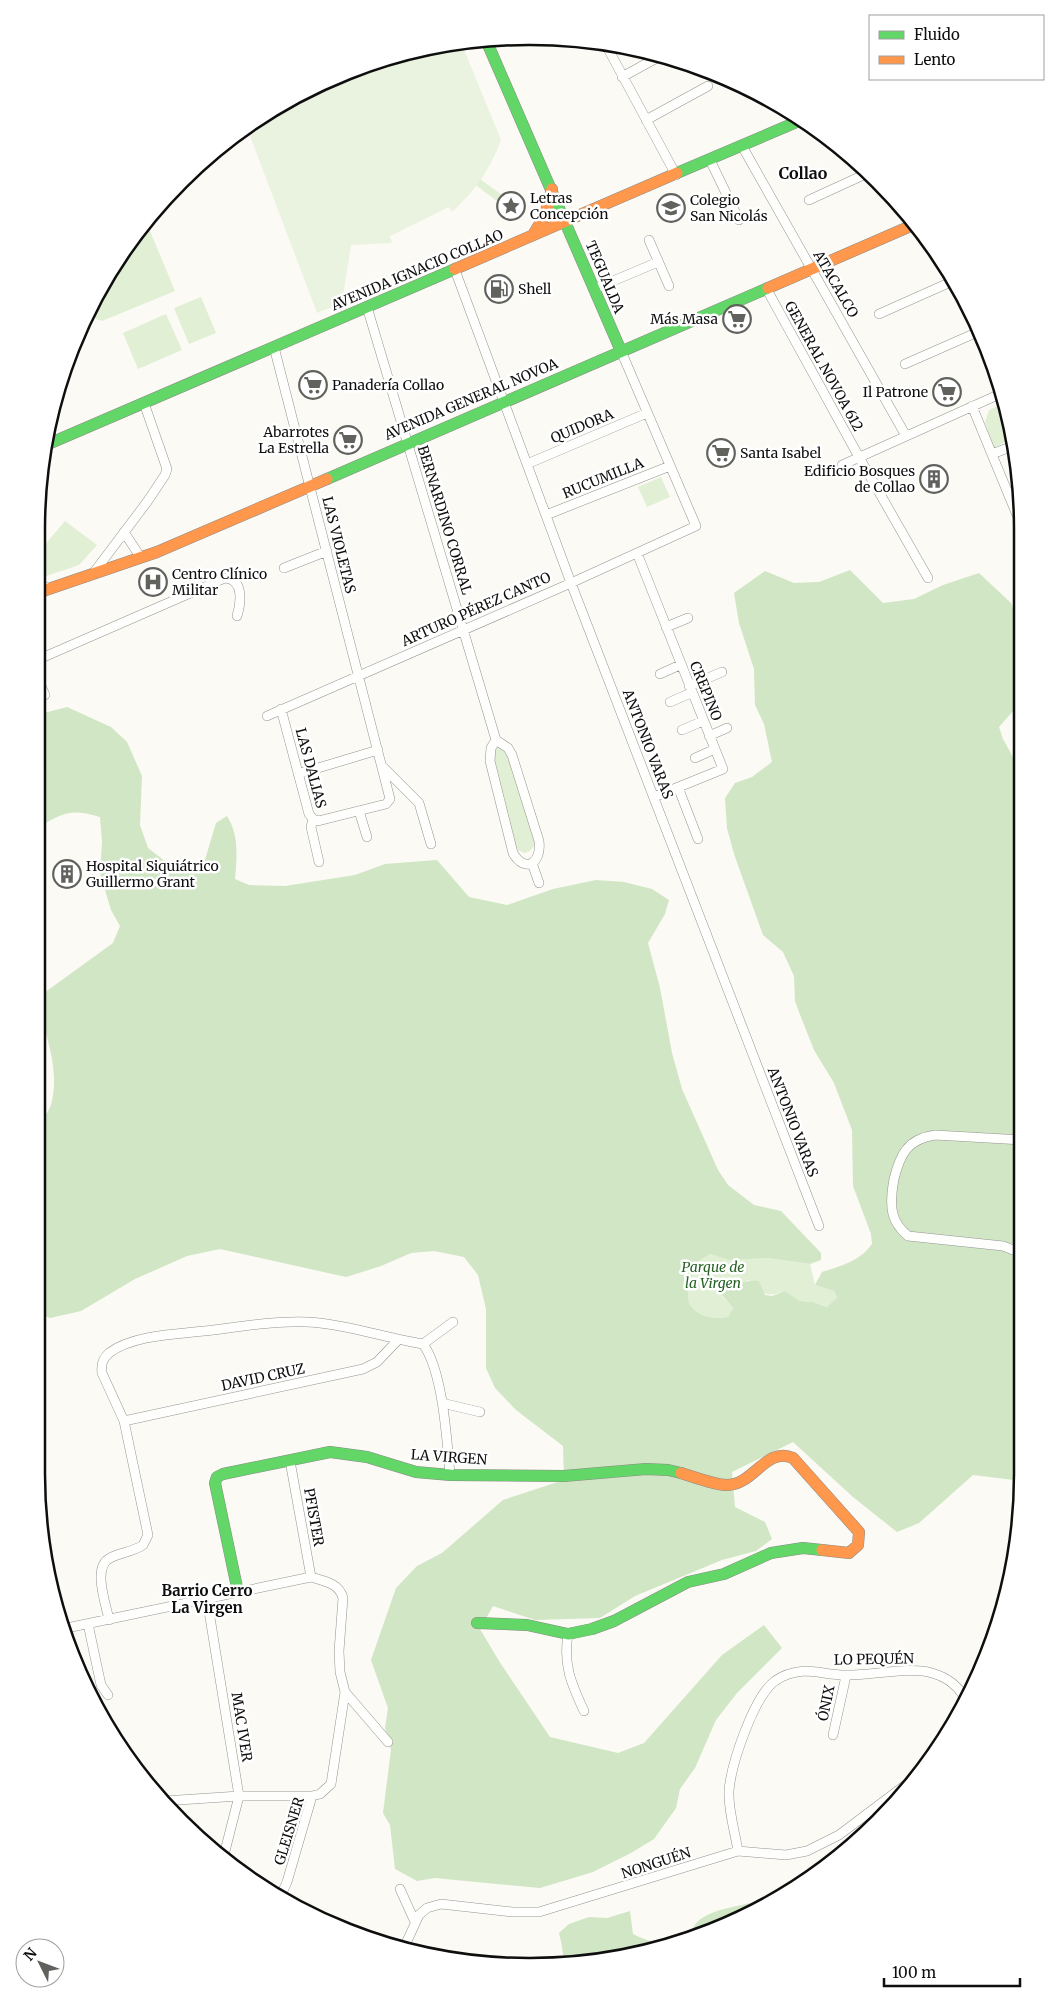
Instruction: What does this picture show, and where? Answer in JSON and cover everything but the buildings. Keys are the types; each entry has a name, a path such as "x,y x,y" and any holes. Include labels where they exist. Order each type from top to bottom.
{"main road":[{"name":"TEGUALDA","path":"489,47 621,351"},
{"name":"AVENIDA IGNACIO COLLAO","path":"53,442 793,123"},
{"path":"532,237 545,215 552,189"},
{"name":"AVENIDA GENERAL NOVOA","path":"45,590 141,558 908,227"},
{"name":"LA VIRGEN","path":"238,1592 215,1483 217,1477 223,1474 324,1453 339,1452 367,1457 416,1472 450,1475 564,1476 646,1469 668,1470 727,1485 735,1484 750,1477 776,1456 784,1454 789,1455 856,1527 860,1537 859,1543 853,1551 844,1552 803,1548 771,1553 724,1574 688,1582 614,1621 592,1629 568,1634"},
{"path":"477,1623 527,1625 568,1634"}],"street":[{"path":"609,52 676,174"},
{"path":"622,77 651,61"},
{"path":"646,120 708,86"},
{"name":"ATACALCO","path":"742,146 906,436"},
{"path":"710,160 739,220"},
{"path":"809,200 861,177"},
{"path":"649,240 669,286"},
{"path":"594,289 658,262"},
{"name":"ANTONIO VARAS","path":"455,270 571,583 819,1226"},
{"path":"879,314 947,284"},
{"name":"GENERAL NOVOA 612","path":"766,288 928,578"},
{"name":"BERNARDINO CORRAL","path":"367,307 496,740 508,748 512,755 539,841 539,854 532,863 526,865 520,863 513,853 490,761 491,748 496,740"},
{"path":"905,364 973,335"},
{"name":"LAS VIOLETAS","path":"274,347 390,799 389,802 359,811"},
{"name":"TEGUALDA","path":"621,351 696,526"},
{"path":"842,465 995,396"},
{"path":"92,575 165,476 167,469 144,403"},
{"path":"972,406 1013,506"},
{"name":"QUIDORA","path":"527,464 647,413"},
{"path":"992,454 1007,448"},
{"name":"RUCUMILLA","path":"546,515 670,466"},
{"name":"ARTURO PÉREZ CANTO","path":"268,716 696,526"},
{"path":"124,532 141,558"},
{"path":"284,568 326,550"},
{"name":"CREPINO","path":"637,553 723,769 654,797"},
{"path":"45,657 225,578 236,583 240,592 240,606 237,616"},
{"path":"666,628 688,618"},
{"path":"660,674 680,665"},
{"path":"670,702 722,672"},
{"name":"LAS DALIAS","path":"281,710 309,814 313,819 311,827 319,862"},
{"path":"682,730 703,721"},
{"path":"709,736 727,728"},
{"path":"695,758 714,749"},
{"path":"298,774 378,750"},
{"path":"383,767 419,803 431,844"},
{"path":"678,788 698,839"},
{"path":"313,819 318,821 359,811 367,837"},
{"path":"532,863 539,883"},
{"path":"1014,1140 926,1136 910,1145 899,1159 892,1191 893,1214 899,1227 908,1236 1003,1246 1014,1250"},
{"path":"109,1620 100,1576 103,1565 108,1559 143,1545 148,1535 124,1421 104,1380 102,1367 108,1354 131,1342 179,1334 291,1322 337,1326 423,1344 430,1353 442,1403 450,1475"},
{"path":"423,1344 453,1322"},
{"name":"DAVID CRUZ","path":"124,1421 363,1369 377,1362 398,1340"},
{"path":"442,1403 480,1412"},
{"name":"PFISTER","path":"290,1461 311,1577"},
{"path":"71,1627 311,1577"},
{"name":"GLEISNER","path":"284,1891 312,1796 320,1794 331,1784 345,1692 340,1672 342,1594 336,1586 311,1577"},
{"name":"MAC IVER","path":"207,1599 239,1796 225,1850"},
{"path":"88,1624 101,1685 108,1695"},
{"path":"568,1634 566,1657 568,1674 584,1711"},
{"name":"LO PEQUÉN","path":"738,1851 729,1790 734,1767 758,1700 774,1682 794,1672 806,1671 846,1676 907,1671 930,1672 958,1688 961,1693"},
{"name":"ÓNIX","path":"833,1735 846,1676"},
{"name":"GLEISNER","path":"345,1692 388,1742"},
{"name":"NONGUÉN","path":"407,1942 422,1911 441,1904 513,1912 545,1911 738,1851 786,1855 816,1848 839,1835 892,1795"},
{"path":"172,1800 239,1796 312,1796"},
{"path":"400,1889 415,1922"}],"green space":[{"path":"464,49 501,140 492,161 475,188 452,212 449,207 390,236 392,243 351,245 342,303 317,313 249,135 287,110 344,82 404,62"},
{"path":"462,166 502,195 497,201 458,172"},
{"path":"150,231 175,291 102,321 96,319 95,316 110,287 147,232"},
{"path":"201,297 216,333 189,344 174,308"},
{"path":"166,314 182,350 138,369 123,333"},
{"path":"998,406 1006,442 993,448 985,422 989,410"},
{"path":"661,477 670,497 647,507 638,487"},
{"path":"65,521 97,545 79,565 45,576 45,545"},
{"path":"850,570 883,603 914,599 943,585 979,573 1011,603 1014,612 1014,710 999,727 1014,759 1014,1480 973,1475 919,1523 897,1532 853,1497 793,1442 732,1472 735,1507 765,1522 772,1539 756,1551 722,1560 635,1596 600,1618 535,1620 493,1606 480,1629 550,1737 618,1753 644,1743 722,1655 764,1625 782,1648 737,1693 716,1720 695,1768 680,1789 676,1808 654,1839 593,1872 540,1888 435,1878 417,1881 395,1869 390,1825 383,1813 391,1750 385,1728 388,1708 371,1660 396,1588 417,1566 442,1553 503,1500 564,1480 563,1446 516,1410 495,1388 486,1368 486,1309 478,1275 464,1257 434,1251 411,1253 381,1266 346,1277 220,1249 187,1256 135,1279 81,1311 50,1318 45,1316 45,1116 51,1105 54,1078 53,1064 45,1031 45,992 113,943 120,926 111,910 100,873 102,842 100,817 74,813 60,816 45,824 45,713 67,707 111,727 127,742 142,776 140,825 148,848 166,862 193,873 204,863 216,823 227,816 235,838 237,854 235,879 249,885 285,886 355,875 385,864 437,860 469,897 507,905 553,889 596,880 624,882 652,889 669,900 665,914 648,943 660,988 672,1053 682,1089 718,1170 728,1185 754,1205 781,1211 821,1253 821,1260 810,1264 768,1258 729,1260 710,1254 696,1263 689,1287 689,1301 696,1311 708,1317 728,1317 733,1308 722,1295 725,1291 748,1281 759,1281 765,1295 772,1296 785,1291 800,1301 813,1302 827,1307 837,1298 834,1291 815,1285 822,1272 856,1259 872,1244 871,1234 853,1186 852,1130 834,1083 814,1050 799,1012 795,1001 794,976 783,952 763,935 734,854 727,828 725,798 735,783 752,777 772,762 764,724 755,705 754,669 739,623 734,593 765,571 794,583 819,582"},
{"path":"500,748 507,753 535,841 534,846 529,852 524,853 516,849 494,761 495,749"},
{"name":"Parque de la Virgen","path":"710,1254 729,1260 768,1258 810,1264 815,1285 834,1291 837,1299 828,1307 813,1302 800,1301 785,1291 773,1294 765,1293 749,1280 727,1288 722,1296 733,1308 728,1317 715,1318 702,1315 692,1307 689,1301 688,1290 696,1263"},
{"path":"752,1904 692,1929 702,1918 713,1912"},
{"path":"630,1911 633,1934 652,1942 624,1949 563,1957 559,1933 569,1924 589,1917 607,1918"}],"traffic: fast":[{"path":"489,47 621,351"},
{"path":"677,173 793,123"},
{"path":"53,442 455,269"},
{"path":"327,479 768,288"},
{"path":"238,1592 215,1483 217,1477 223,1474 330,1452 367,1457 416,1472 450,1475 564,1476 646,1469 668,1470 681,1473"},
{"path":"477,1623 527,1625 568,1634 592,1629 614,1621 688,1582 724,1574 771,1553 803,1548 822,1550"}],"traffic: slow":[{"path":"455,269 677,173"},
{"path":"533,235 545,215 552,189"},
{"path":"768,288 908,227"},
{"path":"45,590 157,552 327,479"},
{"path":"681,1473 727,1485 745,1479 767,1461 775,1457 793,1458 859,1532 858,1545 849,1553 822,1550"}],"place":[{"name":"Letras Concepción","path":"511,206"},
{"name":"Colegio San Nicolás","path":"671,208"},
{"name":"Shell","path":"499,289"},
{"name":"Más Masa","path":"737,319"},
{"name":"Panadería Collao","path":"313,385"},
{"name":"Il Patrone","path":"947,392"},
{"name":"Abarrotes La Estrella","path":"348,440"},
{"name":"Santa Isabel","path":"721,453"},
{"name":"Edificio Bosques de Collao","path":"934,479"},
{"name":"Centro Clínico Militar","path":"153,582"},
{"name":"Hospital Siquiátrico Guillermo Grant","path":"67,874"}],"district":[{"name":"Collao","path":"803,173"},
{"name":"Barrio Cerro La Virgen","path":"207,1600"}]}
